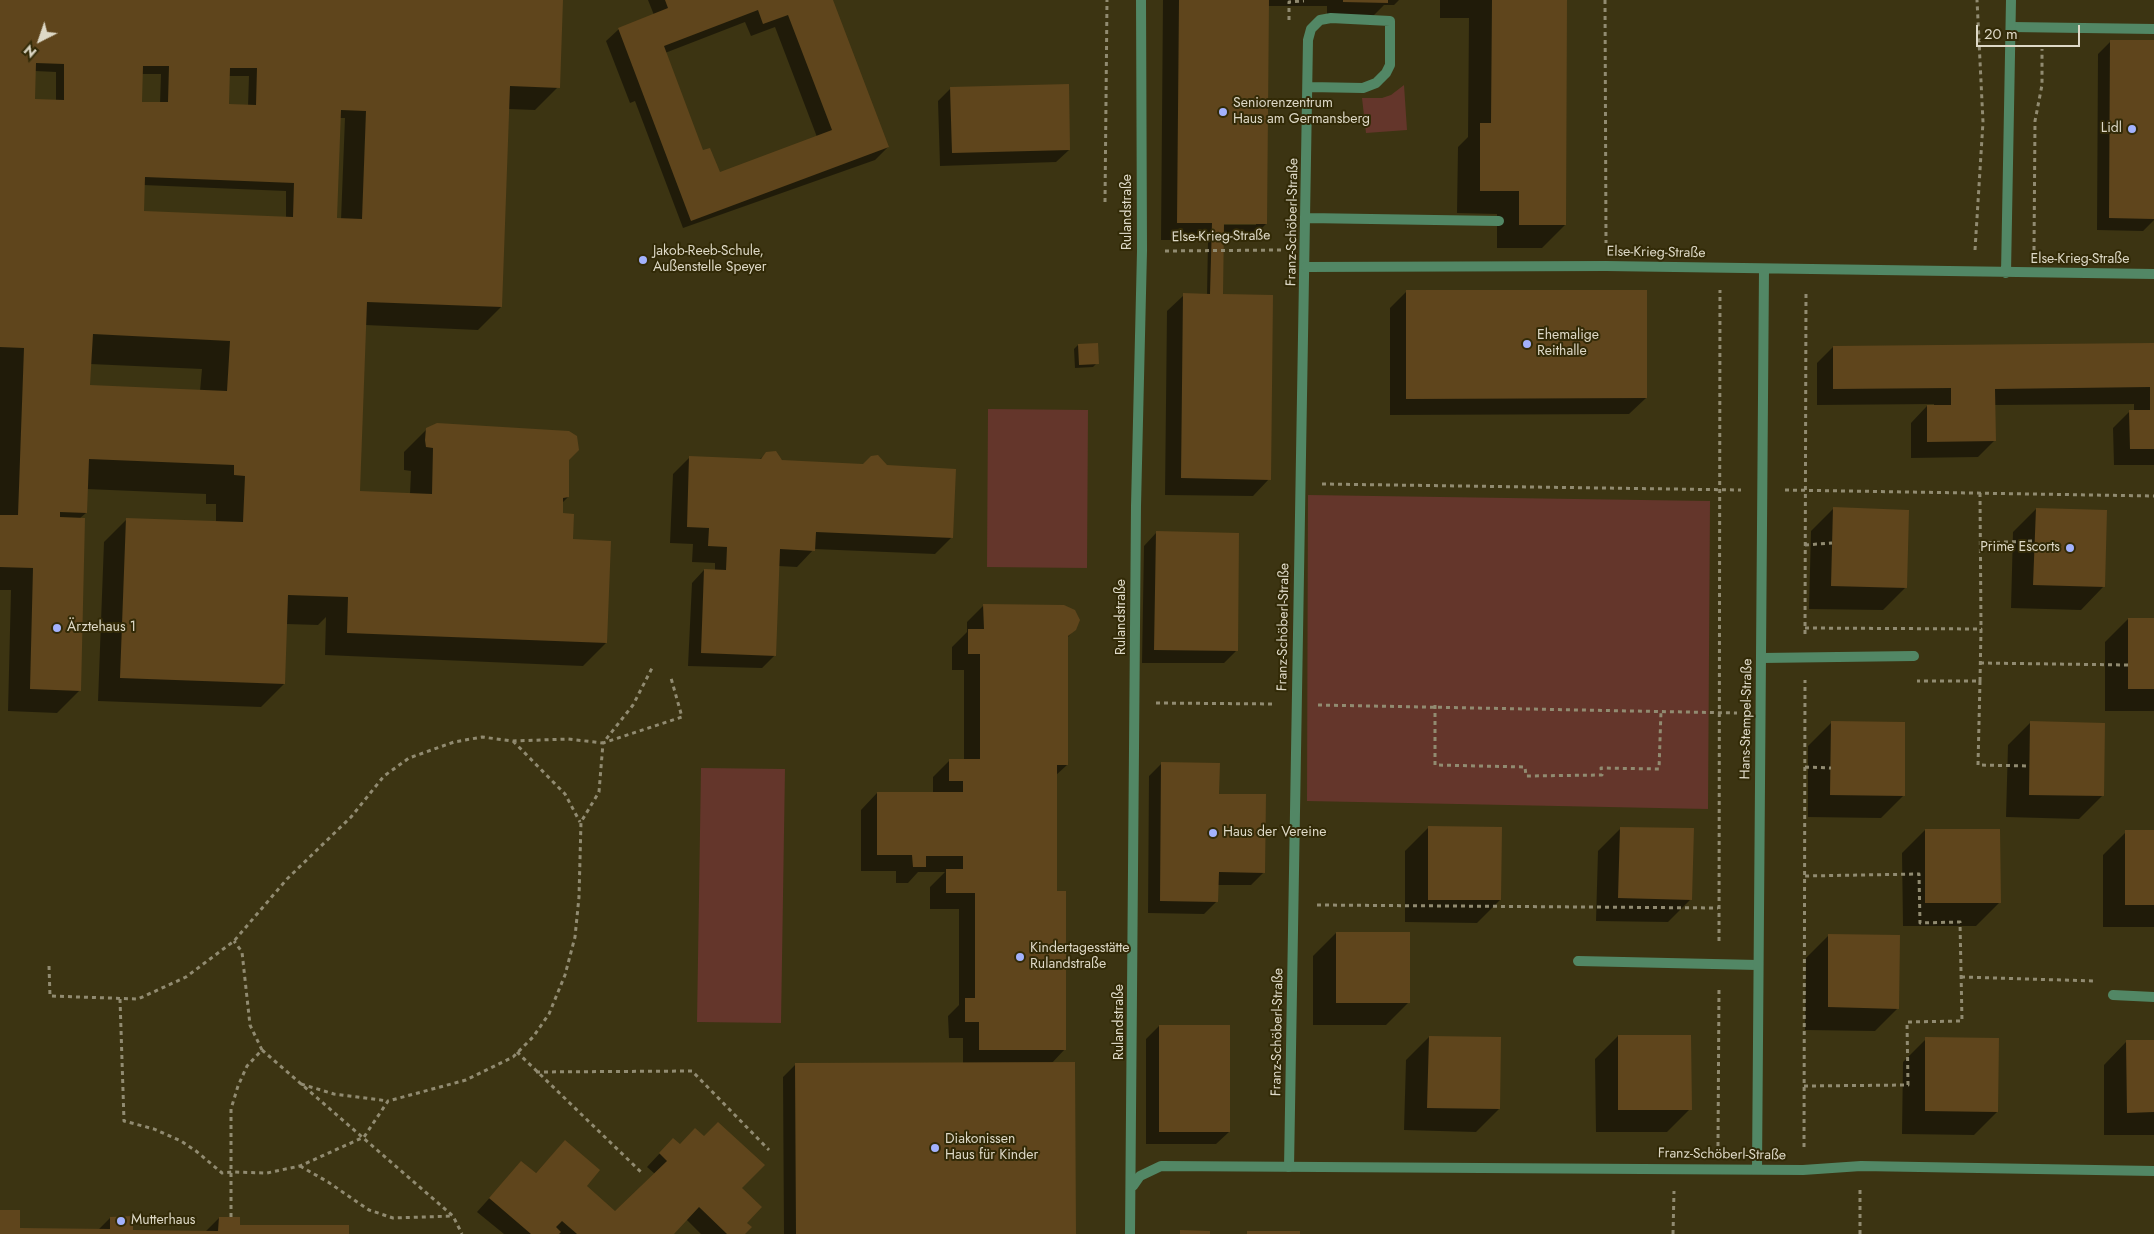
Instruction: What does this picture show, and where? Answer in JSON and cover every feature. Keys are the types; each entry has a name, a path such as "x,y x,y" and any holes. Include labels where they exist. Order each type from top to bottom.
{"street":[{"name":"Rulandstraße","path":"1130,1234 1132,1186 1136,506 1142,251 1141,0"},
{"path":"2006,273 2012,0"},
{"name":"Franz-Schöberl-Straße","path":"1289,1167 1296,704 1307,218 1308,40 1311,29 1320,20 1331,18 1390,21 1390,64 1386,74 1376,83 1363,88 1309,87"},
{"path":"2012,28 2154,29"},
{"path":"1307,218 1499,221"},
{"name":"Else-Krieg-Straße","path":"1306,267 1606,266 2154,274"},
{"name":"Hans-Stempel-Straße","path":"1757,1170 1764,269"},
{"path":"1762,658 1914,656"},
{"path":"1578,961 1758,965"},
{"path":"2113,995 2154,997"},
{"name":"Franz-Schöberl-Straße","path":"1132,1186 1140,1176 1161,1166 1757,1170 1803,1170 1861,1166 2154,1171"}],"path":[{"path":"1105,202 1106,0"},
{"path":"1605,0 1606,266"},
{"path":"1974,270 1983,122 1977,0"},
{"path":"1289,21 1289,2 1306,1"},
{"path":"2034,273 2035,121 2042,85 2042,28"},
{"name":"Else-Krieg-Straße","path":"1142,251 1284,250"},
{"path":"1718,1169 1720,268"},
{"path":"1803,1170 1806,270"},
{"path":"1302,484 2154,496"},
{"path":"1980,493 1981,628"},
{"path":"1980,543 2034,541"},
{"path":"1805,545 1832,543"},
{"path":"1980,663 2128,665"},
{"path":"580,822 599,792 603,743 633,705 652,668"},
{"path":"49,966 50,996 138,999 186,977 234,941 287,879 351,817 384,776 403,763 425,751 454,742 482,738 513,741 568,740 603,743 682,717 671,678"},
{"path":"1980,681 1978,765 2030,766"},
{"path":"1135,703 1435,705 1760,714"},
{"path":"1435,705 1435,765 1524,767 1526,776 1602,775 1602,768 1660,769 1661,711"},
{"path":"298,1083 334,1094 388,1101 466,1080 517,1052 533,1038 550,1014 565,975 575,937 578,907 580,822 565,794 513,741"},
{"path":"1805,767 1831,768"},
{"path":"1804,876 1919,874 1920,923 1960,922 1962,1021 1907,1022 1908,1085 1804,1086"},
{"path":"1294,905 1718,908"},
{"path":"234,941 242,952 250,1025 262,1050 454,1216 462,1234"},
{"path":"1961,977 2100,982"},
{"path":"120,999 124,1121 168,1134 196,1151 222,1174 232,1172 267,1173 300,1166 364,1137 388,1101"},
{"path":"231,1217 231,1109 247,1066 262,1050"},
{"path":"517,1052 642,1173"},
{"path":"536,1072 692,1072 769,1150"},
{"path":"300,1166 328,1182 369,1210 393,1218 454,1216"},
{"path":"1860,1234 1861,1166"},
{"path":"1673,1234 1674,1168"}],"shaded area":[{"path":"1404,85 1407,130 1366,133 1362,98 1382,98 1391,95"},
{"path":"988,409 1088,410 1087,568 987,567"},
{"path":"1308,495 1710,501 1708,809 1307,801"},
{"path":"701,768 785,769 781,1023 697,1022"}],"building":[{"path":"0,0 563,0 560,88 510,86 502,307 367,302 360,491 432,494 433,448 426,447 425,440 426,428 437,423 569,431 577,436 579,450 569,460 569,497 563,498 563,513 574,514 573,539 611,541 607,643 347,633 348,597 288,595 285,684 120,678 126,518 243,522 245,476 234,475 234,465 89,459 87,513 60,512 60,517 85,518 81,691 30,689 33,568 0,567 0,515 18,515 24,348 0,347","holes":["36,63 64,64 64,100 35,99","143,66 169,66 168,102 142,102","230,68 257,68 256,105 229,104","341,110 366,111 362,219 337,218","145,177 294,183 293,217 144,211","93,334 230,341 227,391 90,385"]},
{"path":"665,0 833,0 889,147 691,221 618,28 668,8","holes":["758,10 763,24 788,15 832,130 720,172 710,148 703,150 664,46"]},
{"path":"1179,0 1269,0 1267,224 1224,224 1223,294 1273,295 1271,480 1181,478 1183,293 1210,294 1212,223 1177,223"},
{"path":"1343,0 1388,0 1388,3 1343,2"},
{"path":"1492,0 1567,0 1566,225 1519,225 1519,191 1480,191 1480,123 1491,123"},
{"name":"Lidl","path":"2110,40 2154,40 2154,219 2109,218"},
{"path":"1069,84 1070,150 952,153 950,87"},
{"name":"Ehemalige Reithalle","path":"1406,290 1647,290 1647,398 1406,399"},
{"path":"1098,343 1099,364 1079,365 1078,344"},
{"path":"2154,343 2154,449 2130,449 2129,410 2150,410 2150,387 1995,389 1996,441 1927,442 1927,405 1951,405 1951,388 1833,389 1833,346"},
{"path":"776,451 782,460 863,464 871,456 878,455 887,465 956,469 953,538 816,532 815,551 780,549 776,656 701,653 704,569 726,570 727,547 708,546 709,528 687,527 689,456 761,459 766,452"},
{"path":"1833,507 1909,510 1907,588 1831,586"},
{"path":"2036,508 2107,510 2105,587 2033,585"},
{"path":"1156,531 1239,533 1238,651 1154,650"},
{"path":"983,604 1064,605 1075,610 1080,620 1076,630 1068,636 1068,765 1057,765 1057,891 1066,891 1066,1050 979,1050 979,1022 965,1022 965,998 975,998 975,893 946,893 946,869 963,869 963,856 926,856 926,867 913,867 912,855 877,855 877,792 963,792 963,781 949,781 949,759 980,759 980,654 968,654 968,629 984,629"},
{"path":"2128,618 2154,618 2154,689 2128,689"},
{"path":"1831,721 1905,722 1905,796 1830,795"},
{"path":"2030,721 2105,723 2104,796 2029,795"},
{"name":"Haus der Vereine","path":"1161,762 1220,763 1219,794 1266,794 1265,873 1219,872 1218,902 1160,901"},
{"path":"1428,826 1502,827 1501,900 1428,900"},
{"path":"1620,827 1694,828 1692,900 1618,898"},
{"path":"1925,829 2000,829 2001,903 1925,903"},
{"path":"2125,830 2154,830 2154,905 2125,905"},
{"path":"1336,932 1410,932 1410,1003 1336,1003"},
{"path":"1828,934 1900,935 1899,1009 1828,1007"},
{"path":"1159,1025 1230,1025 1230,1132 1159,1132"},
{"path":"1618,1035 1691,1035 1692,1110 1618,1110"},
{"path":"1429,1036 1501,1037 1500,1109 1427,1108"},
{"path":"1925,1037 1999,1038 1998,1112 1925,1111"},
{"path":"2126,1040 2154,1040 2154,1112 2127,1113"},
{"name":"Diakonissen Haus für Kinder","path":"1075,1062 1076,1234 796,1234 795,1063"},
{"path":"718,1122 765,1165 742,1188 762,1207 747,1223 752,1227 745,1234 727,1234 699,1207 674,1234 577,1234 562,1221 556,1227 561,1232 559,1234 531,1234 489,1198 521,1161 536,1173 565,1140 600,1170 587,1186 615,1211 667,1161 659,1153 673,1138 680,1144 695,1128 704,1136"},
{"name":"Mutterhaus","path":"0,1210 20,1210 20,1228 110,1229 110,1217 133,1216 133,1230 218,1231 219,1217 240,1217 240,1225 349,1225 349,1234 0,1234"},
{"path":"1180,1230 1210,1231 1210,1234 1180,1234"},
{"path":"1247,1231 1300,1231 1300,1234 1247,1234"}],"place":[{"name":"Seniorenzentrum Haus am Germansberg","path":"1223,112"},
{"name":"Lidl","path":"2132,129"},
{"name":"Jakob-Reeb-Schule, Außenstelle Speyer","path":"643,260"},
{"name":"Ehemalige Reithalle","path":"1527,344"},
{"name":"Prime Escorts","path":"2070,548"},
{"name":"Ärztehaus 1","path":"57,628"},
{"name":"Haus der Vereine","path":"1213,833"},
{"name":"Kindertagesstätte Rulandstraße","path":"1020,957"},
{"name":"Diakonissen Haus für Kinder","path":"935,1148"},
{"name":"Mutterhaus","path":"121,1221"}]}
